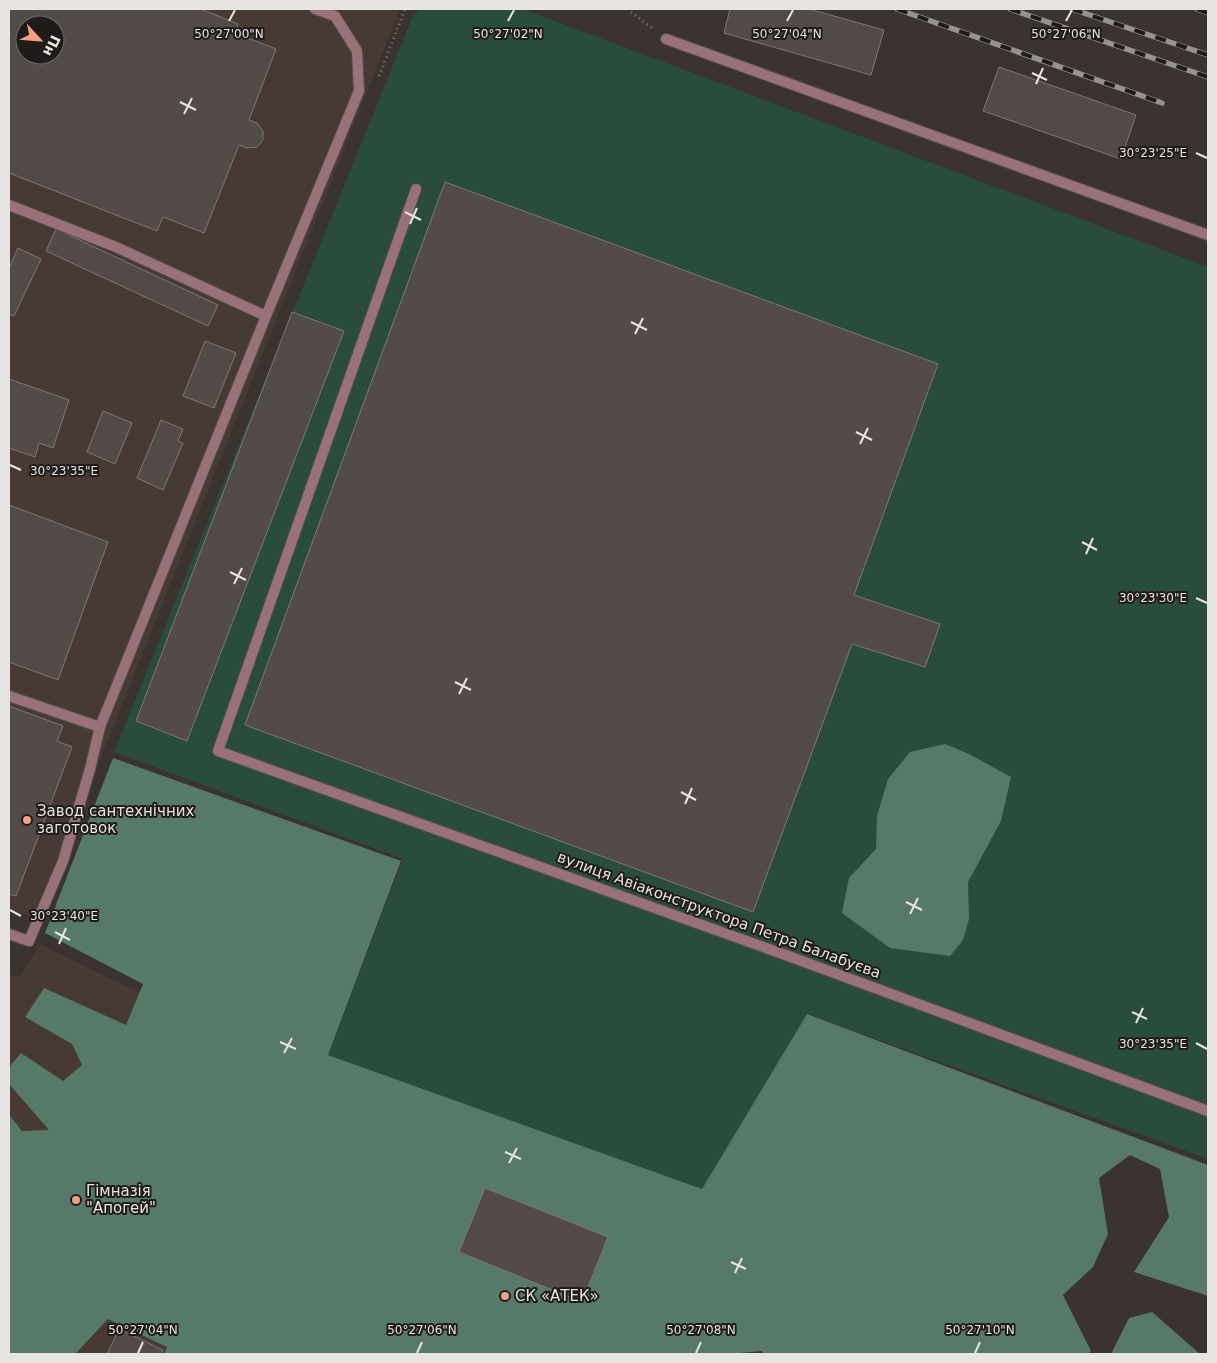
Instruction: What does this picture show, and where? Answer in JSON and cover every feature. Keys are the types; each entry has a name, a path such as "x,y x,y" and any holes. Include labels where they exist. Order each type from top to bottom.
{"street":[{"path":"9,934 29,941 62,861 90,769 100,728 359,91 357,51 335,16 315,9"},
{"path":"666,39 1208,235"},
{"name":"вулиця Авіаконструктора Петра Балабуєва","path":"416,190 218,750 1208,1111"},
{"path":"9,205 116,247 266,316"},
{"path":"9,696 100,728"}],"path":[{"path":"627,9 666,39"}],"shaded area":[{"name":"Завод сантехнічних заготовок","path":"9,9 400,9 105,748 33,917 9,909"},
{"path":"40,944 142,994 220,1354 9,1354 9,975 19,977"}],"green space":[{"path":"420,9 523,9 1208,267 1208,1159 807,1014 702,1190 328,1055 403,859 114,752 413,16"},
{"path":"945,744 969,754 1011,777 1001,821 968,882 969,919 963,940 950,956 890,948 842,913 849,878 876,849 877,816 888,779 910,752"},
{"path":"113,758 401,861 328,1055 702,1189 807,1014 1208,1165 1208,1296 1134,1272 1169,1217 1160,1169 1130,1155 1099,1178 1108,1234 1093,1267 1063,1295 1091,1351 1087,1354 763,1354 762,1351 729,1354 164,1354 167,1347 108,1319 75,1354 9,1354 9,1115 22,1131 49,1130 9,1084 9,1067 21,1053 63,1081 82,1065 72,1044 25,1017 44,988 126,1025 143,984 45,933"},
{"path":"1152,1312 1200,1354 1111,1354 1129,1318"}],"building":[{"path":"9,9 201,9 238,24 235,33 276,49 249,120 257,123 263,131 263,140 257,147 247,148 239,145 204,233 163,217 157,231 9,173"},
{"path":"730,9 809,9 884,30 871,75 724,33"},
{"path":"999,67 1136,115 1121,159 983,111"},
{"path":"445,182 938,364 854,595 940,624 925,667 852,644 753,912 245,725"},
{"path":"56,229 218,305 208,326 46,251"},
{"path":"18,248 41,259 14,316 9,314 9,268"},
{"path":"292,312 344,331 187,741 136,721"},
{"path":"205,341 236,353 214,408 183,396"},
{"path":"9,379 69,400 53,448 39,443 35,457 9,448"},
{"path":"103,411 132,423 115,464 87,452"},
{"path":"161,420 183,429 178,441 183,443 163,490 137,478"},
{"path":"9,505 108,542 58,680 9,662"},
{"name":"Завод сантехнічних заготовок","path":"9,706 63,726 57,741 72,747 16,896 9,894"},
{"path":"485,1188 608,1237 582,1302 459,1252"},
{"path":"119,1329 163,1350 161,1354 107,1354"}],"railway":[{"path":"897,9 1162,103"},
{"path":"1010,9 1208,77"},
{"path":"1072,9 1208,55"},
{"path":"1197,9 1208,13"}],"place":[{"name":"Завод сантехнічних заготовок","path":"27,820"},
{"name":"Гімназія \"Апогей\"","path":"76,1200"},
{"name":"СК «АТЕК»","path":"505,1296"}]}
